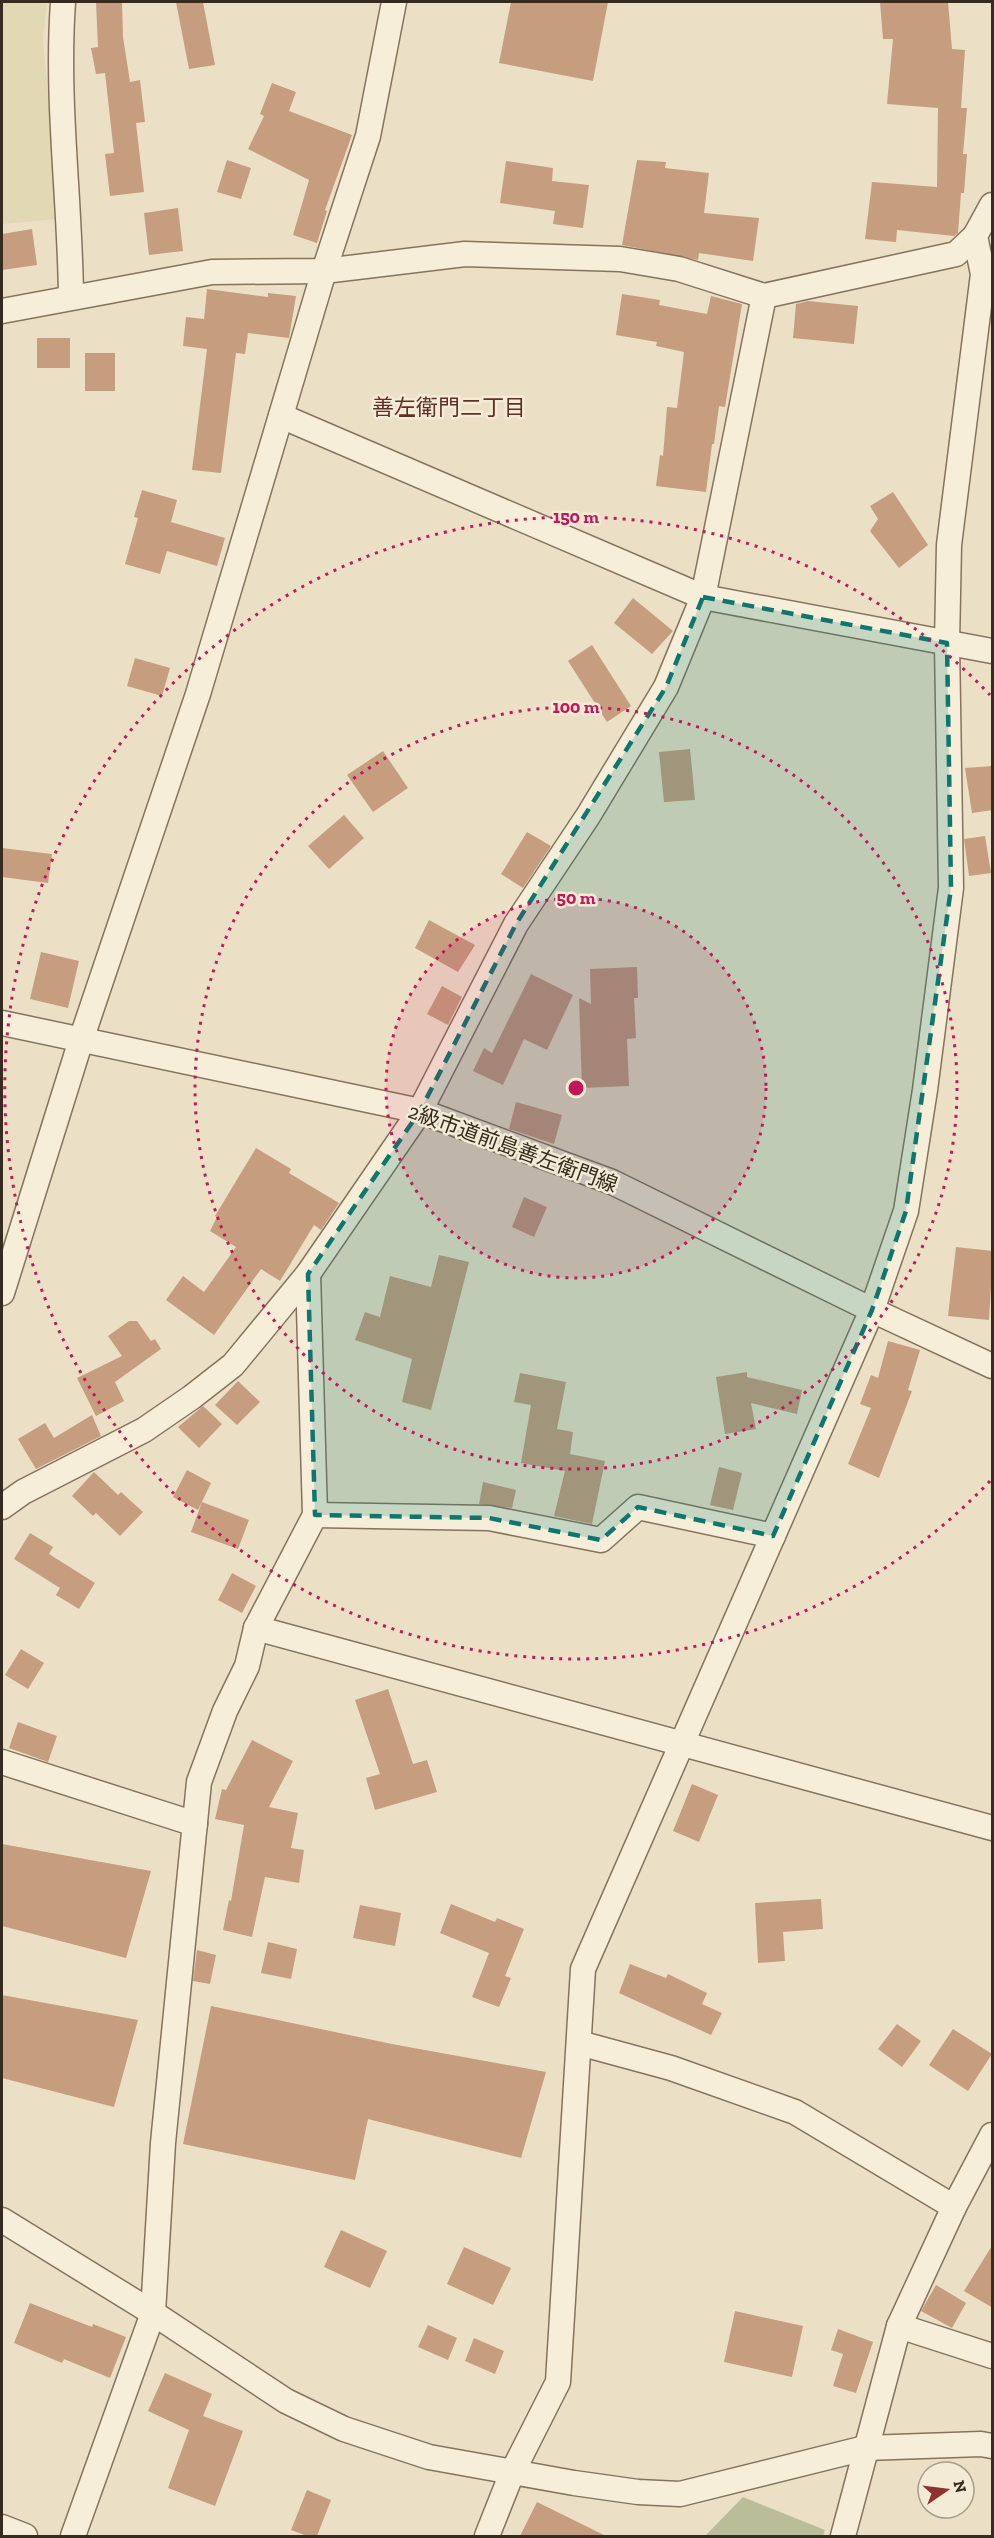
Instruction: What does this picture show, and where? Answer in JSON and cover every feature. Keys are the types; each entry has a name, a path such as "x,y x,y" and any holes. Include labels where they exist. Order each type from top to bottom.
{"street":[{"path":"63,2 59,53 63,152 70,236 71,297"},
{"path":"2,1293 81,1040 198,694 324,270 368,136 394,2"},
{"path":"2,311 212,272 324,270 465,254 620,259 679,270 764,296 956,254 975,236 992,210"},
{"path":"487,2536 512,2473 558,2382 583,1969 872,1310 906,1211 925,1090 951,888 947,643 948,545 983,274 975,236"},
{"path":"2,1507 23,1492 144,1430 233,1365 308,1274 420,1111 516,924 588,816 666,687 703,597 764,296"},
{"path":"281,416 703,597 993,651"},
{"name":"2級市道前島善左衛門線","path":"2,1023 420,1111 612,1182 872,1310 993,1366"},
{"path":"72,2536 153,2313 163,2143 200,1782 225,1712 247,1666 256,1629 315,1515 308,1274"},
{"path":"315,1515 489,1518 601,1540 638,1507 773,1536"},
{"path":"256,1629 993,1828"},
{"path":"2,1762 195,1824"},
{"path":"579,2043 672,2068 795,2112 954,2207"},
{"path":"843,2536 899,2326 954,2207 993,2135"},
{"path":"2,2220 153,2313 286,2401 344,2429 429,2457 512,2473 638,2492 680,2494 865,2448 981,2444 993,2446"},
{"path":"899,2326 993,2355"},
{"path":"2,2527 25,2536"}],"highlighted area":[{"path":"703,597 947,643 951,888 906,1211 872,1310 773,1536 638,1507 601,1540 489,1518 315,1515 308,1274 420,1111 516,924 666,687"}],"shaded area":[{"path":"2,2 47,2 43,39 59,219 2,224"}],"green space":[{"path":"743,2497 825,2530 823,2536 705,2536"}],"building":[{"path":"96,2 122,2 123,37 130,82 140,80 145,122 136,123 144,192 110,196 105,154 114,153 105,73 96,74 91,48 98,47"},
{"path":"176,2 203,2 215,65 189,69"},
{"path":"511,2 608,2 593,81 499,63"},
{"path":"880,2 948,2 952,49 965,50 961,108 967,108 963,154 967,154 958,233 954,236 897,230 896,242 865,239 872,182 937,187 938,108 887,104 893,39 883,39"},
{"path":"272,83 296,92 289,111 352,135 325,210 327,211 317,243 293,235 309,180 248,149 264,116 260,114"},
{"path":"227,160 251,168 241,199 217,192"},
{"path":"637,160 666,162 665,168 709,173 704,213 759,218 753,261 699,253 698,260 622,245"},
{"path":"506,161 553,168 552,181 589,185 583,228 553,224 555,211 500,203"},
{"path":"178,208 183,251 149,255 144,213"},
{"path":"32,229 37,265 2,270 2,234"},
{"path":"207,289 268,297 268,293 296,296 289,338 248,333 245,354 236,353 221,473 192,470 207,349 183,346 186,317 204,319"},
{"path":"622,294 660,300 659,305 707,314 711,296 742,304 725,407 719,406 706,492 656,486 660,455 663,456 667,407 677,408 684,352 656,346 657,342 616,335"},
{"path":"808,301 858,306 854,344 793,338 796,304"},
{"path":"37,338 70,338 70,368 37,368"},
{"path":"85,353 115,353 115,391 85,391"},
{"path":"142,490 177,500 171,522 225,538 217,566 167,551 160,574 125,564 138,518 134,517"},
{"path":"893,492 928,545 899,568 870,531 878,519 870,506"},
{"path":"633,598 673,631 652,654 614,623"},
{"path":"592,645 631,706 607,722 568,661"},
{"path":"135,658 170,668 162,696 127,686"},
{"path":"690,749 695,800 664,802 659,752"},
{"path":"383,751 408,788 373,812 347,775"},
{"path":"993,766 993,810 972,813 965,768"},
{"path":"344,815 364,838 329,869 308,846"},
{"path":"527,832 551,846 523,888 501,874"},
{"path":"985,836 991,873 969,876 964,839"},
{"path":"2,848 52,854 48,883 2,877"},
{"path":"429,920 475,945 458,972 415,948"},
{"path":"41,952 79,961 68,1008 30,999"},
{"path":"637,967 638,998 634,998 636,1038 627,1039 629,1086 582,1088 579,998 591,1004 590,969"},
{"path":"531,974 573,995 547,1050 524,1039 503,1085 473,1071 484,1048 492,1053"},
{"path":"442,986 462,997 448,1025 427,1014"},
{"path":"516,1102 562,1115 554,1144 509,1129"},
{"path":"256,1148 291,1169 289,1173 339,1203 321,1230 314,1225 280,1281 261,1269 214,1335 166,1300 183,1276 204,1292 236,1247 210,1231 217,1217 215,1216"},
{"path":"524,1197 547,1207 534,1237 512,1227"},
{"path":"956,1247 993,1251 989,1320 948,1316"},
{"path":"439,1255 469,1262 431,1410 402,1402 412,1359 355,1340 365,1312 380,1317 390,1276 431,1287"},
{"path":"129,1321 137,1321 151,1341 155,1339 161,1349 115,1382 124,1401 96,1416 77,1378 122,1356 108,1336"},
{"path":"888,1341 920,1350 908,1390 912,1391 879,1478 848,1464 871,1408 860,1404 871,1375 878,1378"},
{"path":"747,1372 747,1377 802,1390 797,1414 751,1403 756,1429 725,1434 716,1377"},
{"path":"520,1373 566,1382 557,1429 573,1432 570,1454 605,1461 592,1524 554,1516 565,1471 521,1463 531,1405 514,1402"},
{"path":"238,1381 260,1402 237,1425 215,1405"},
{"path":"203,1406 222,1424 199,1448 178,1427"},
{"path":"92,1415 101,1436 36,1469 18,1439 45,1423 54,1438"},
{"path":"719,1467 742,1473 733,1510 710,1505"},
{"path":"187,1470 211,1483 198,1510 173,1497"},
{"path":"94,1472 118,1495 121,1492 143,1512 120,1536 96,1513 93,1516 72,1496"},
{"path":"483,1482 516,1490 512,1508 479,1504"},
{"path":"202,1502 249,1520 238,1549 191,1532"},
{"path":"30,1533 53,1547 49,1554 95,1583 79,1609 56,1595 60,1588 14,1559"},
{"path":"232,1573 256,1586 242,1613 218,1600"},
{"path":"21,1649 44,1663 28,1689 5,1675"},
{"path":"388,1689 413,1764 427,1760 437,1792 375,1810 366,1778 380,1774 355,1700"},
{"path":"18,1722 57,1736 48,1762 9,1748"},
{"path":"252,1740 293,1761 269,1807 298,1813 291,1848 304,1850 299,1883 265,1877 252,1937 223,1930 229,1900 231,1901 244,1825 215,1819 222,1789 226,1790"},
{"path":"692,1784 718,1795 699,1842 673,1831"},
{"path":"2,1844 151,1871 126,1958 2,1926"},
{"path":"821,1899 823,1929 783,1932 785,1961 758,1963 755,1903"},
{"path":"451,1904 495,1922 497,1918 524,1929 505,1976 511,1978 499,2007 472,1997 489,1953 440,1933"},
{"path":"360,1905 401,1913 395,1946 353,1938"},
{"path":"268,1942 297,1949 291,1979 261,1973"},
{"path":"197,1950 216,1955 210,1984 193,1981"},
{"path":"630,1964 666,1978 668,1974 707,1993 702,2004 722,2013 711,2035 619,1993"},
{"path":"2,1995 138,2020 114,2107 2,2078"},
{"path":"211,2006 392,2044 546,2072 521,2158 368,2119 355,2180 183,2144"},
{"path":"897,2024 921,2041 902,2067 878,2049"},
{"path":"953,2029 992,2054 968,2091 929,2065"},
{"path":"341,2230 387,2251 370,2288 324,2267"},
{"path":"993,2244 993,2308 964,2291"},
{"path":"464,2247 511,2268 493,2305 447,2284"},
{"path":"936,2285 966,2303 952,2328 921,2311"},
{"path":"30,2303 92,2327 93,2324 126,2337 110,2378 64,2359 62,2363 14,2343"},
{"path":"735,2311 803,2326 792,2377 724,2362"},
{"path":"428,2325 457,2338 448,2360 418,2347"},
{"path":"838,2329 873,2342 856,2393 833,2386 843,2354 831,2350"},
{"path":"474,2338 504,2351 495,2374 465,2361"},
{"path":"165,2373 212,2394 203,2416 243,2431 215,2506 168,2488 189,2430 148,2411"},
{"path":"307,2490 331,2500 317,2536 307,2536 291,2530"},
{"path":"537,2502 606,2536 520,2536"}],"district":[{"name":"善左衛門二丁目","path":"449,407"}]}
